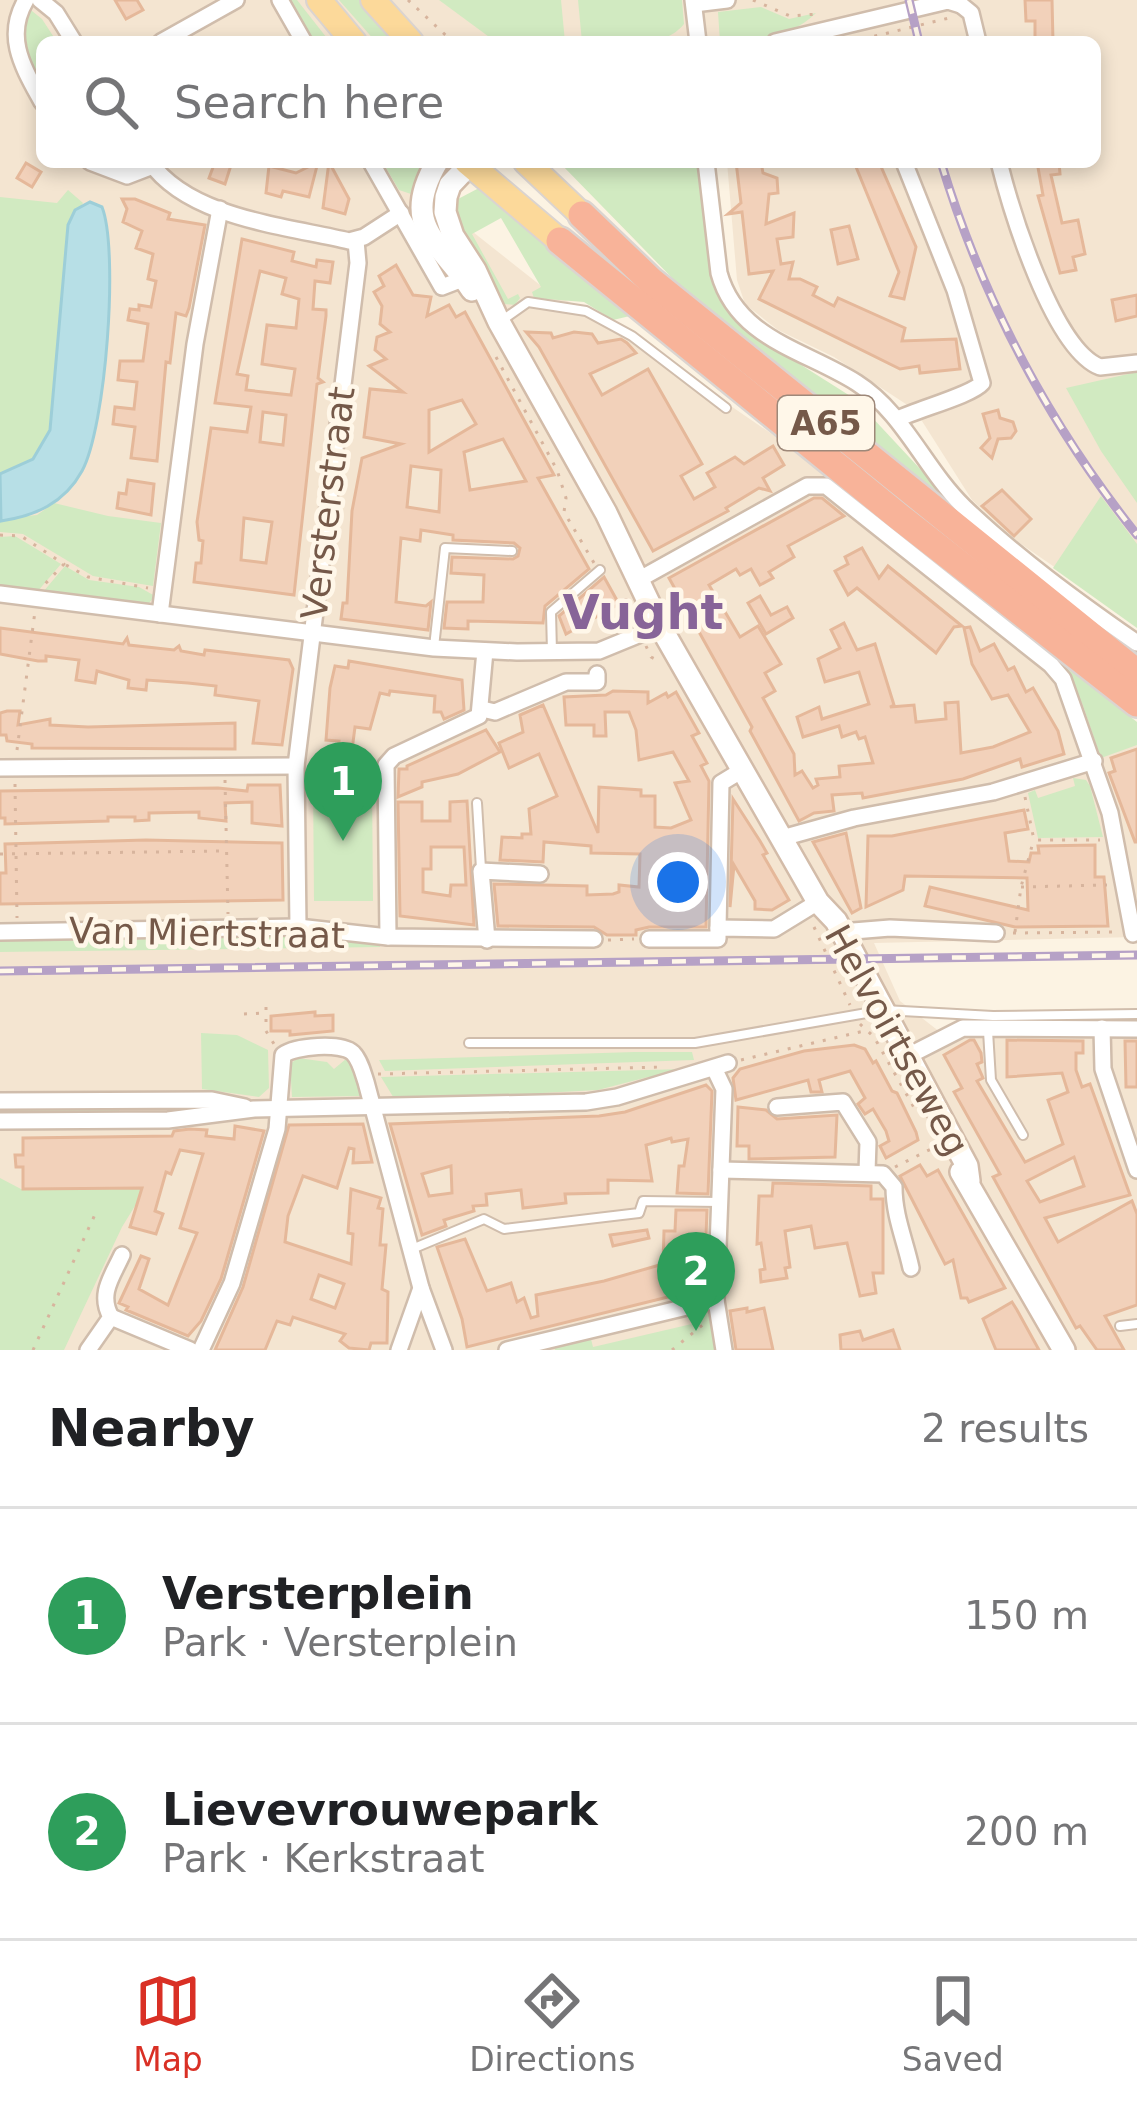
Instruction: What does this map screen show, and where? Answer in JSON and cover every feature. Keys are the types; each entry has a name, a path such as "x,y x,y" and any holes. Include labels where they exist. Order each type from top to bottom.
{"highway":[{"name":"A65","path":"582,215 651,281 1137,674"},
{"name":"A65","path":"560,242 898,517 1137,703"}],"main road":[{"path":"319,0 349,36"},
{"path":"373,0 406,36"},
{"path":"422,194 434,168"},
{"name":"Helvoirtseweg","path":"465,168 450,185 445,212 471,276 606,514 638,580 650,630 841,932 868,1015 908,1056 967,1166 969,1181"},
{"name":"A65","path":"476,168 560,242"},
{"name":"A65","path":"532,168 582,215"},
{"name":"Helvoirtseweg","path":"422,194 429,238 471,276"},
{"name":"Helvoirtseweg","path":"818,902 826,930 868,1015 1064,1350"}],"street":[{"path":"26,0 14,31 22,66 36,91"},
{"path":"40,0 56,13 70,36"},
{"path":"172,36 236,0"},
{"path":"280,0 301,36"},
{"path":"697,36 694,2 728,0"},
{"path":"800,36 948,1 971,13 977,36"},
{"path":"106,168 127,176 144,168"},
{"path":"156,168 190,199 356,241 422,194"},
{"path":"374,168 442,287 471,276"},
{"path":"707,168 718,273 742,319 859,384 898,419 963,506 1137,643"},
{"path":"898,419 934,402 966,395 982,383 955,290 906,168"},
{"path":"1001,168 1031,267 1078,353 1100,367 1137,363"},
{"path":"160,614 196,344 220,209"},
{"name":"Versterstraat","path":"298,927 296,766 358,263 356,241"},
{"path":"638,580 806,486 826,486 1051,665 1070,695 1094,761 1117,840 1133,934"},
{"path":"0,594 485,651 598,651 650,630"},
{"path":"388,938 386,765 394,756 469,724 482,709 485,651"},
{"path":"482,709 495,712 566,682 597,682 597,674"},
{"path":"782,838 1022,783 1094,761"},
{"path":"0,768 296,766"},
{"path":"649,939 718,939 721,783 738,773"},
{"path":"487,940 482,871 540,874"},
{"path":"718,928 774,929 818,902"},
{"name":"Van Miertstraat","path":"0,932 298,927 388,938 594,939"},
{"path":"841,932 890,928 996,932"},
{"path":"908,1056 963,1028 1137,1029"},
{"path":"1102,1028 1103,1069 1137,1170"},
{"path":"201,1350 232,1282 277,1129 283,1055 291,1049 344,1049 356,1057 421,1288 444,1350"},
{"path":"0,1121 168,1120 254,1109 586,1102 721,1065 716,1300 724,1350"},
{"path":"0,1101 212,1100 254,1109"},
{"path":"777,1107 843,1102 868,1142 875,1173"},
{"path":"721,1169 875,1173 894,1187 894,1212 910,1268"},
{"path":"122,1255 104,1294 111,1316 190,1350"},
{"path":"399,1350 421,1288"},
{"path":"507,1350 716,1300"},
{"path":"88,1350 111,1316"}],"lane":[{"path":"500,322 526,299 586,311 632,335 726,408"},
{"path":"434,648 445,548 512,551"},
{"path":"552,654 551,612 600,569"},
{"path":"477,803 482,871"},
{"path":"469,1043 695,1043 868,1015 1137,1014"},
{"path":"988,1030 991,1080 1022,1135"},
{"path":"411,1250 484,1219 504,1229 639,1213 643,1201 720,1202"},
{"path":"1120,1326 1137,1324"}],"path":[{"path":"408,0 447,36"},
{"path":"752,0 790,16 820,14"},
{"path":"870,36 960,7"},
{"path":"494,352 557,470 566,499 564,512 575,535 600,569 620,579 626,588 626,608 650,630"},
{"path":"0,535 21,536 88,577 164,591"},
{"path":"39,599 45,584 64,564"},
{"path":"296,766 386,765"},
{"path":"225,766 228,929"},
{"path":"1015,933 1034,840 1022,783"},
{"path":"1034,840 1117,840"},
{"path":"0,854 225,851"},
{"path":"1021,886 1127,885"},
{"path":"996,932 1133,934"},
{"path":"594,939 649,939"},
{"name":"Helvoirtseweg","path":"839,980 868,1015"},
{"path":"244,1013 266,1010 266,1031 283,1055"},
{"path":"721,1065 868,1015"},
{"path":"364,1077 662,1067"},
{"path":"875,1173 943,1142"},
{"path":"33,1350 97,1210"},
{"path":"672,1350 706,1322 719,1320"}],"shaded area":[{"path":"0,0 1137,0 1137,624 1014,539 972,500 915,410 834,357 778,330 745,304 737,280 728,168 1101,168 1101,36 36,36 36,168 426,168 411,183 540,285 636,341 849,487 1084,672 1111,749 1137,741 1137,937 874,943 900,1001 940,1032 1137,1024 1137,1350 0,1350"}],"green space":[{"path":"288,0 297,0 325,36 309,36"},
{"path":"339,0 364,0 394,36 371,36"},
{"path":"439,0 561,0 564,36 488,36"},
{"path":"578,0 682,0 684,24 668,36 581,36"},
{"path":"27,7 53,36 36,36 36,76 21,43"},
{"path":"761,7 789,19 816,13 796,28 772,36 720,36 718,12"},
{"path":"386,168 421,168 418,188 411,194 399,190"},
{"path":"565,168 703,168 715,273 726,306 757,337 855,399 950,501 947,503 718,325"},
{"path":"479,188 630,316 613,320 584,302 534,298 532,292 541,287 501,218 472,234 508,299 518,294 520,298 515,305 504,304 454,221 458,199"},
{"path":"68,190 83,203 68,225 50,430 33,459 0,474 0,197 57,203"},
{"path":"1137,372 1137,503 1066,388"},
{"path":"1101,496 1137,544 1137,628 1053,568"},
{"path":"54,503 161,523 153,586 93,576 23,534 0,532 0,519 37,515"},
{"path":"15,536 61,564 37,592 0,587 0,537"},
{"path":"65,566 89,580 139,587 155,596 149,603 138,604 43,592"},
{"path":"1063,664 1137,722 1137,745 1101,758"},
{"path":"1073,778 1086,780 1090,786 1103,837 1038,838 1028,793 1035,790 1038,798 1075,786"},
{"path":"372,779 373,901 314,901 313,780"},
{"path":"315,935 380,942 380,947 0,952 0,939"},
{"path":"201,1033 237,1035 268,1050 269,1088 259,1097 202,1089"},
{"path":"692,1052 694,1060 385,1071 379,1060"},
{"path":"298,1058 327,1062 334,1069 346,1059 361,1096 292,1097 290,1064"},
{"path":"684,1069 655,1080 648,1077 598,1090 489,1101 483,1096 395,1100 381,1077"},
{"path":"0,1104 119,1104 119,1116 0,1117"},
{"path":"0,1178 21,1189 146,1188 122,1227 64,1350 0,1350"},
{"path":"707,1309 718,1350 555,1350 554,1344 590,1335 593,1347 696,1323 694,1310"}],"water":[{"path":"90,202 102,207 107,229 109,298 103,379 90,449 75,482 57,500 36,512 1,521 0,474 33,459 50,430 68,225 75,210"}],"building":[{"path":"115,0 137,0 143,10 126,19"},
{"path":"1025,0 1052,0 1053,36 1035,36 1035,21 1026,21"},
{"path":"26,163 41,172 32,187 17,178"},
{"path":"213,168 230,168 225,184 209,178"},
{"path":"269,168 296,173 316,168 309,197 266,193"},
{"path":"328,168 332,168 349,199 345,214 323,208"},
{"path":"737,168 762,168 763,173 777,178 778,193 769,194 766,224 794,213 793,237 777,239 781,264 793,262 789,279 817,287 813,295 834,306 838,298 905,328 902,341 956,339 960,369 920,373 919,366 900,369 759,299 773,271 749,274 742,212 728,214 741,203"},
{"path":"856,168 882,168 916,247 904,299 890,296 899,272"},
{"path":"1038,168 1060,168 1060,174 1051,175 1062,223 1078,220 1085,254 1073,257 1076,270 1060,273 1038,196 1043,195"},
{"path":"122,199 135,199 170,213 168,219 205,225 189,308 186,316 176,313 170,363 166,362 157,461 131,458 135,427 113,424 115,407 134,409 137,382 118,380 120,361 143,361 148,324 128,320 130,309 151,307 156,281 148,279 153,254 136,248 142,231 123,222 127,209"},
{"path":"849,226 858,259 838,264 831,230"},
{"path":"242,239 294,252 292,261 316,267 317,260 333,262 330,283 315,281 313,309 326,310 318,378 323,382 317,384 294,595 194,582 196,563 201,563 203,541 197,522 211,428 247,432 251,407 215,403","holes":["260,271 286,278 282,294 299,299 296,328 267,325 262,364 295,369 291,395 246,390 248,376 237,374","263,412 286,415 283,445 260,442","244,518 272,522 266,563 241,560"]},
{"path":"396,265 413,295 431,297 427,316 449,305 456,317 465,312 554,475 538,478 589,569 545,606 543,623 468,621 468,629 444,628 447,602 483,602 484,575 451,573 452,557 513,559 520,548 514,543 453,540 453,535 421,530 420,541 401,538 396,602 426,606 431,602 428,630 341,619 343,603 347,603 352,511 362,458 401,444 364,437 370,389 403,392 369,366 386,359 375,350 377,337 390,332 380,324 382,306 374,292 384,286 379,276","holes":["462,400 476,424 429,452 429,410","503,439 526,481 470,490 464,452","411,466 441,470 439,512 407,507"]},
{"path":"1137,295 1137,316 1116,321 1112,300"},
{"path":"526,332 551,333 553,338 574,332 592,334 598,343 621,339 627,343 636,353 590,374 602,395 648,369 702,464 681,476 694,499 715,487 707,473 735,457 744,464 773,446 784,465 763,478 770,491 759,488 726,508 728,511 653,551 539,347"},
{"path":"998,410 1000,418 1013,422 1016,431 1011,438 998,439 992,458 981,448 990,438 983,414"},
{"path":"128,480 154,484 151,515 117,508 119,493 126,494"},
{"path":"1002,490 1031,519 1014,536 982,506"},
{"path":"814,498 822,498 844,516 788,546 794,557 769,572 773,578 760,585 751,569 740,575 736,569 709,585 740,637 758,626 781,664 765,673 775,691 763,698 794,754 795,775 802,771 813,788 818,785 816,779 840,777 839,766 873,763 865,737 859,739 856,732 842,737 839,726 803,737 797,717 819,707 822,719 869,704 859,672 825,682 818,659 840,648 831,630 844,623 857,650 875,644 894,705 890,707 914,705 916,722 946,719 945,703 958,702 961,753 1030,732 1008,695 992,699 972,664 964,628 970,627 980,651 994,644 1008,670 1014,667 1026,692 1033,688 1058,731 1064,754 1022,767 1020,759 963,779 863,798 862,793 832,795 834,811 799,821 669,578"},
{"path":"862,548 879,578 888,566 962,626 954,627 936,653 857,588 848,595 835,571 848,564 845,557"},
{"path":"604,577 619,604 566,634 559,616"},
{"path":"760,596 771,615 787,607 793,618 766,634 748,603"},
{"path":"0,628 123,644 127,638 129,645 174,650 179,646 181,651 204,655 205,650 289,660 293,669 282,745 253,743 259,701 215,695 216,686 188,683 147,680 146,690 128,688 129,680 97,671 95,683 76,680 79,660 46,656 46,661 38,661 0,654"},
{"path":"349,661 462,680 464,710 444,719 441,712 434,712 435,696 380,693 370,729 355,727 352,750 338,748 339,741 326,740 330,688 335,666 348,668"},
{"path":"648,692 648,703 676,692 699,733 692,736 707,763 701,766 709,781 706,927 649,927 636,930 636,935 607,935 594,927 498,926 494,884 587,886 587,895 613,894 619,892 619,885 639,887 640,854 591,853 591,846 544,842 543,862 500,860 502,837 531,834 529,809 557,796 539,754 509,768 499,743 523,732 520,715 543,705 598,833 599,787 641,790 641,796 655,796 655,827 671,828 691,820 675,783 689,781 673,752 639,760 629,712 605,712 606,736 594,736 594,725 566,725 564,697"},
{"path":"20,711 18,725 50,719 50,725 88,727 235,723 235,749 32,748 32,744 7,741 6,735 0,735 0,713"},
{"path":"486,730 500,752 458,774 422,782 422,787 398,797 399,769"},
{"path":"1137,749 1135,842 1109,773 1115,771 1111,758"},
{"path":"248,785 280,785 282,826 252,823 252,802 225,803 226,821 199,818 199,812 149,813 149,820 135,821 135,817 108,817 108,821 5,824 5,818 0,818 0,791 247,791"},
{"path":"733,799 789,900 772,910 755,909 734,865 730,907"},
{"path":"467,801 474,925 400,916 398,802 422,802 422,821 450,821 450,802","holes":["431,847 464,847 466,885 451,885 450,896 423,892 423,869 431,869"]},
{"path":"1024,810 1028,829 1005,833 1009,861 1029,862 1031,853 1039,853 1038,846 1095,845 1095,877 1104,877 1108,926 1015,927 925,906 930,887 1028,910 1027,878 905,876 903,890 866,907 868,836 892,836"},
{"path":"846,833 861,908 852,913 813,842"},
{"path":"282,843 283,900 0,904 5,844"},
{"path":"315,1012 315,1016 333,1015 333,1031 290,1035 290,1031 271,1031 271,1016"},
{"path":"974,1040 982,1062 977,1064 983,1078 977,1081 1025,1162 1063,1144 1048,1100 1068,1092 1062,1073 1007,1077 1007,1040 1083,1041 1083,1053 1076,1053 1076,1070 1082,1087 1090,1084 1130,1195 1045,1218 1058,1242 1132,1201 1137,1214 1137,1305 1105,1316 1124,1350 1097,1350 1080,1326 1076,1328 993,1177 1000,1174 954,1092 962,1088 944,1055","holes":["1074,1157 1084,1186 1040,1202 1027,1181"]},
{"path":"1125,1041 1137,1041 1137,1087 1126,1087"},
{"path":"854,1045 876,1061 916,1132 918,1140 886,1158 880,1146 889,1141 886,1131 873,1109 865,1114 858,1104 865,1098 850,1071 819,1080 822,1092 811,1092 808,1080 736,1100 733,1078 740,1069 804,1051"},
{"path":"706,1085 712,1091 708,1194 677,1193 688,1139 672,1142 671,1138 646,1145 652,1181 608,1180 608,1193 565,1194 566,1203 523,1208 521,1190 486,1194 487,1205 473,1206 474,1211 444,1220 446,1226 422,1235 390,1124 625,1112","holes":["451,1166 452,1193 429,1196 422,1174"]},
{"path":"738,1107 766,1110 777,1119 837,1115 835,1157 749,1159 749,1146 737,1146"},
{"path":"363,1124 372,1162 353,1163 354,1149 349,1148 337,1188 303,1176 288,1216 285,1242 351,1264 351,1189 381,1198 387,1343 371,1343 369,1350 349,1348 340,1341 345,1334 293,1317 290,1325 277,1321 265,1350 215,1350 243,1287 289,1125","holes":["319,1275 344,1284 335,1308 311,1299"]},
{"path":"235,1126 264,1131 221,1279 201,1321 188,1336 119,1303 141,1256 149,1259 139,1289 168,1305 197,1233 180,1228 203,1154 180,1150 171,1174 166,1172 155,1211 163,1214 156,1234 130,1227 142,1188 23,1189 23,1167 16,1167 15,1155 23,1155 23,1138 172,1136 174,1131 190,1129 234,1139"},
{"path":"920,1165 927,1176 938,1170 1005,1288 969,1302 961,1298 953,1260 945,1264 900,1176"},
{"path":"773,1183 871,1186 871,1199 883,1199 883,1273 873,1273 876,1293 860,1296 847,1243 815,1248 811,1226 785,1231 787,1278 761,1282 760,1270 765,1269 761,1243 757,1244 759,1196 772,1196"},
{"path":"676,1210 707,1210 704,1288 467,1347 437,1247 465,1239 487,1291 511,1283 517,1302 524,1298 531,1318 538,1316 536,1295 663,1264 664,1231 675,1231"},
{"path":"647,1230 649,1238 613,1246 610,1235"},
{"path":"1012,1302 1039,1350 996,1350 983,1319"},
{"path":"747,1308 747,1312 764,1308 773,1350 736,1350 730,1311"},
{"path":"893,1330 900,1350 841,1350 840,1335 860,1331 863,1340"}],"railway":[{"path":"909,0 918,36"},
{"path":"943,168 977,262 1021,358 1075,449 1137,535"},
{"path":"0,971 1137,955"}],"place":[{"name":"Versterplein","path":"343,841"},
{"name":"Lievevrouwepark","path":"696,1331"}],"district":[{"name":"Vught","path":"643,612"}]}
